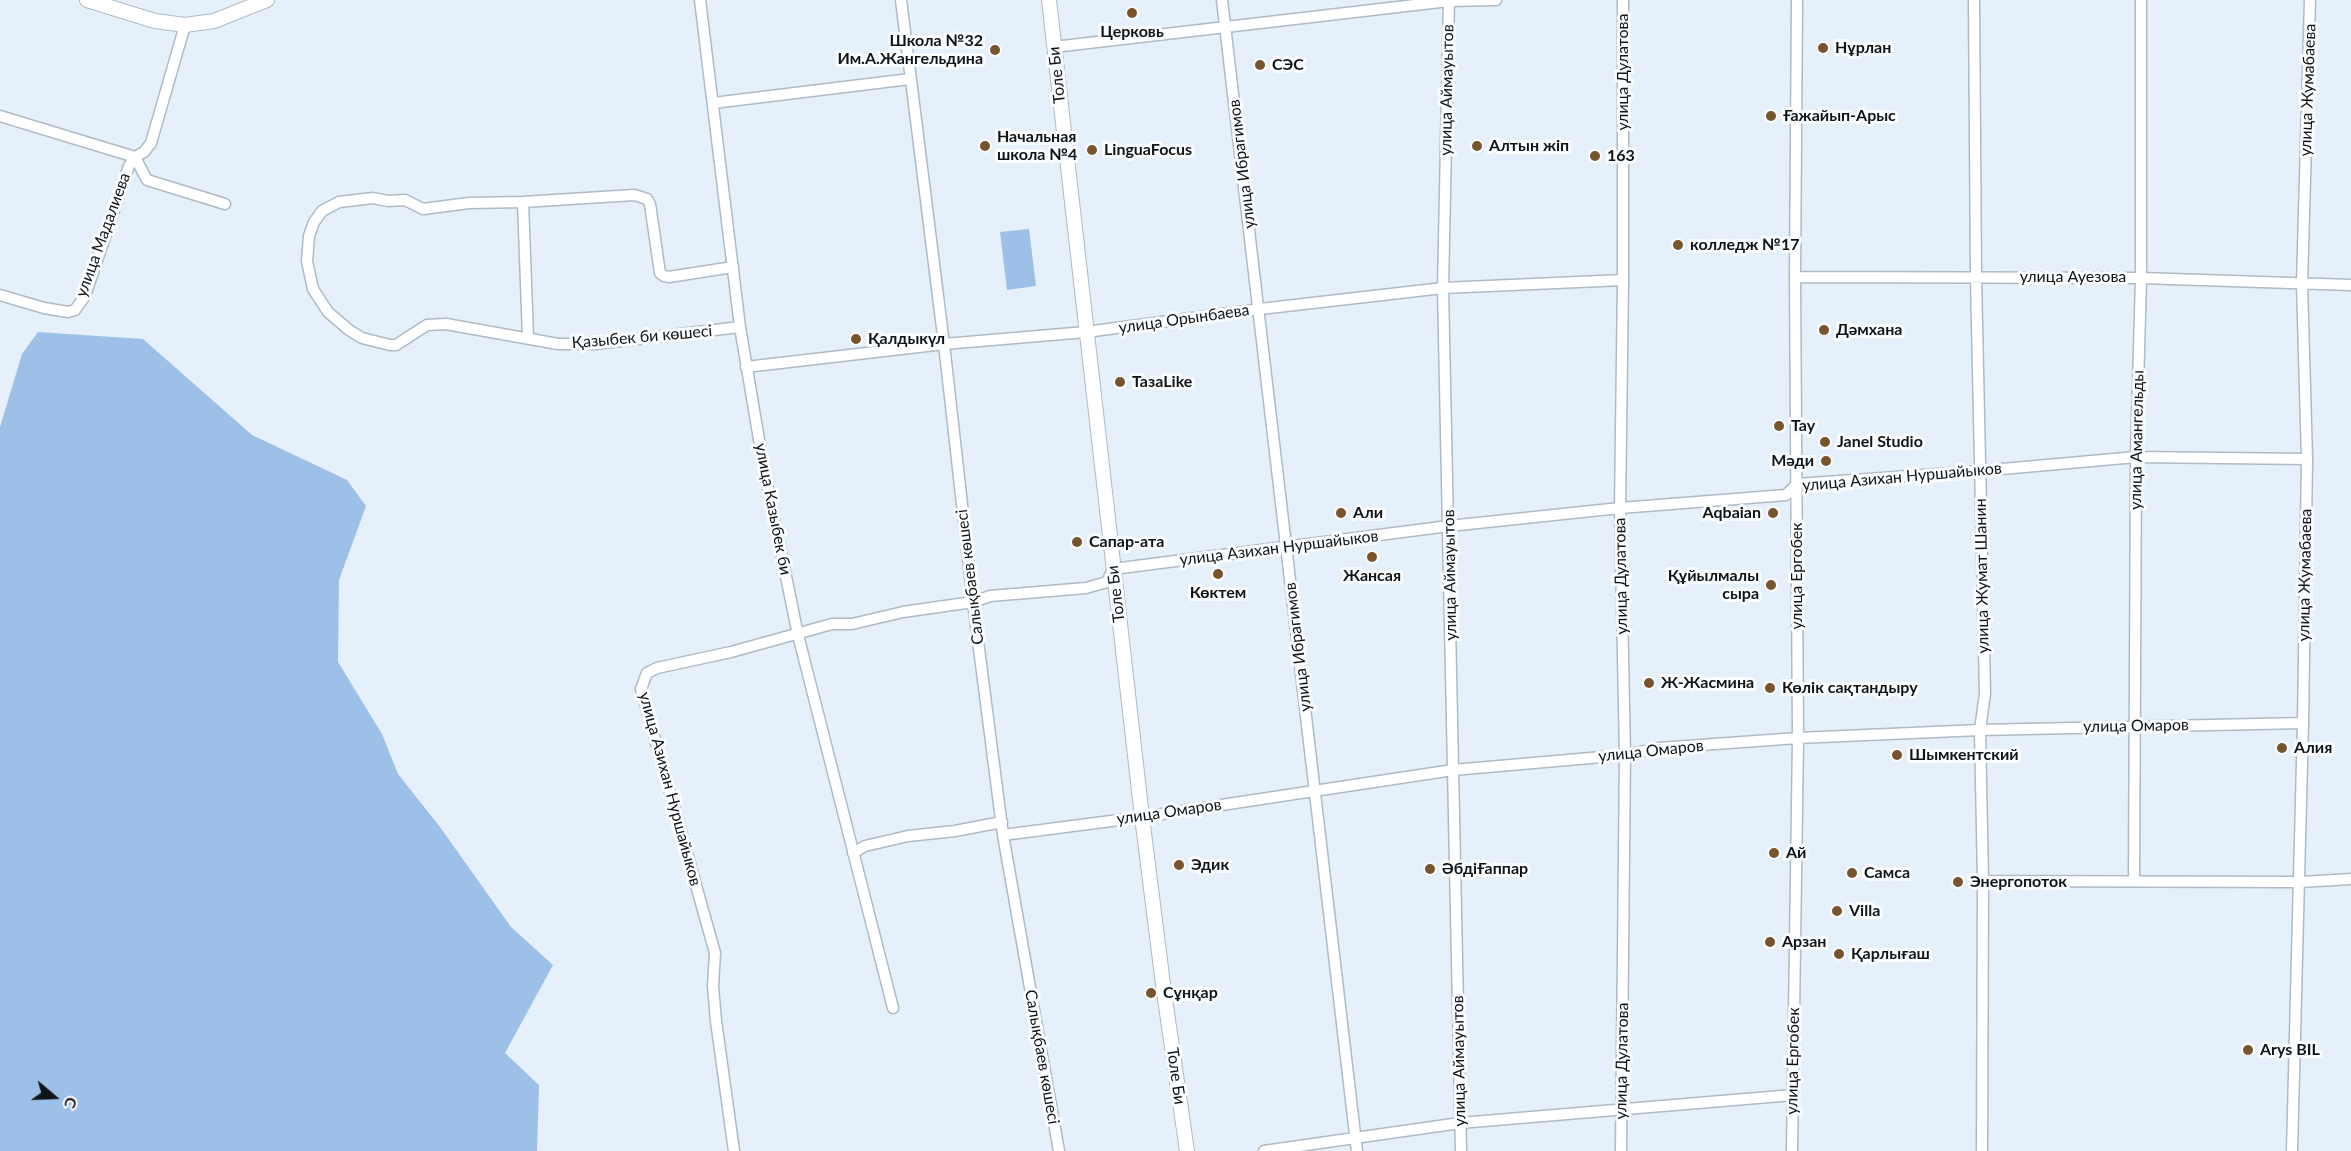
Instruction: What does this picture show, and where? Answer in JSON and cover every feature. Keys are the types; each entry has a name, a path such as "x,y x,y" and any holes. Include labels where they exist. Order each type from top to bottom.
{"main road":[{"path":"87,0 155,21 185,25 214,21 267,0"},
{"name":"Толе Би","path":"1049,0 1142,817 1187,1151"}],"street":[{"name":"улица Казыбек би","path":"700,0 740,327 764,469 798,635 893,1008"},
{"name":"Салықбаев көшесі","path":"901,0 944,344 972,602 1002,822 1059,1151"},
{"name":"улица Ибрагимов","path":"1222,0 1357,1151"},
{"path":"1054,47 1449,1 1496,0"},
{"name":"улица Дулатова","path":"1621,1151 1625,754 1620,508 1623,0"},
{"name":"улица Ергобек","path":"1792,1151 1798,738 1795,277 1797,0"},
{"name":"улица Жумат Шанин","path":"1974,0 1984,693 1980,730 1983,881 1982,1151"},
{"name":"улица Амангельды","path":"2134,880 2136,457 2141,278 2140,0"},
{"name":"улица Жумабаева","path":"2292,1151 2303,723 2307,459 2302,284 2310,0"},
{"name":"улица Аймауытов","path":"1449,1 1443,288 1461,1151"},
{"name":"улица Мадалиева","path":"0,295 55,311 68,312 75,310 85,296 122,182 135,158 151,143 185,25"},
{"path":"713,103 910,79"},
{"path":"0,116 135,158 147,180 225,204"},
{"name":"Қазыбек би көшесі","path":"733,267 669,277 660,273 650,204 646,199 634,195 523,202 469,202 423,209 405,200 388,201 373,198 339,202 322,211 314,222 309,236 308,261 313,288 328,312 362,338 390,345 396,345 428,325 446,324 558,344 595,344 740,327"},
{"path":"523,202 528,338"},
{"name":"улица Ауезова","path":"1795,277 2141,278 2351,285"},
{"name":"улица Орынбаева","path":"746,367 944,344 1086,332 1443,288 1623,280"},
{"name":"улица Азихан Нуршайыков","path":"734,1151 716,1022 713,986 715,953 641,689 647,673 657,668 731,652 832,624 852,624 903,612 972,602 990,596 1086,588 1107,582 1113,569 1449,526 1620,508 1786,495 1797,484 2136,457 2307,459"},
{"name":"улица Омаров","path":"1004,835 1142,817 1453,770 1625,754 1659,748 1798,738 1980,730 2303,723"},
{"path":"853,853 865,846 908,836 955,831 1002,822"},
{"path":"1983,881 2300,882 2351,879"},
{"path":"1264,1151 1460,1123 1793,1095"}],"shaded area":[{"path":"1029,229 1036,286 1007,290 1000,232"},
{"path":"38,332 143,339 252,435 347,480 366,506 339,580 338,662 382,734 398,774 440,827 511,927 553,965 505,1053 539,1085 537,1151 0,1151 0,427 22,354"}],"place":[{"name":"Церковь","path":"1132,13"},
{"name":"Нұрлан","path":"1823,48"},
{"name":"Школа №32 Им.А.Жангельдина","path":"995,50"},
{"name":"СЭС","path":"1260,65"},
{"name":"Ғажайып-Арыс","path":"1771,116"},
{"name":"Начальная школа №4","path":"985,146"},
{"name":"Алтын жіп","path":"1477,146"},
{"name":"LinguaFocus","path":"1092,150"},
{"name":"163","path":"1595,156"},
{"name":"колледж №17","path":"1678,245"},
{"name":"Дәмхана","path":"1824,330"},
{"name":"Қалдыкүл","path":"856,339"},
{"name":"ТазаLike","path":"1120,382"},
{"name":"Тау","path":"1779,426"},
{"name":"Janel Studio","path":"1825,442"},
{"name":"Мәди","path":"1826,461"},
{"name":"Али","path":"1341,513"},
{"name":"Aqbaian","path":"1773,513"},
{"name":"Сапар-ата","path":"1077,542"},
{"name":"Жансая","path":"1372,557"},
{"name":"Көктем","path":"1218,574"},
{"name":"Құйылмалы сыра","path":"1771,585"},
{"name":"Ж-Жасмина","path":"1649,683"},
{"name":"Көлік сақтандыру","path":"1770,688"},
{"name":"Алия","path":"2282,748"},
{"name":"Шымкентский","path":"1897,755"},
{"name":"Ай","path":"1774,853"},
{"name":"Эдик","path":"1179,865"},
{"name":"ӘбдіҒаппар","path":"1430,869"},
{"name":"Самса","path":"1852,873"},
{"name":"Энергопоток","path":"1958,882"},
{"name":"Villa","path":"1837,911"},
{"name":"Арзан","path":"1770,942"},
{"name":"Қарлығаш","path":"1839,954"},
{"name":"Cұнқар","path":"1151,993"},
{"name":"Arys BIL","path":"2248,1050"}]}
